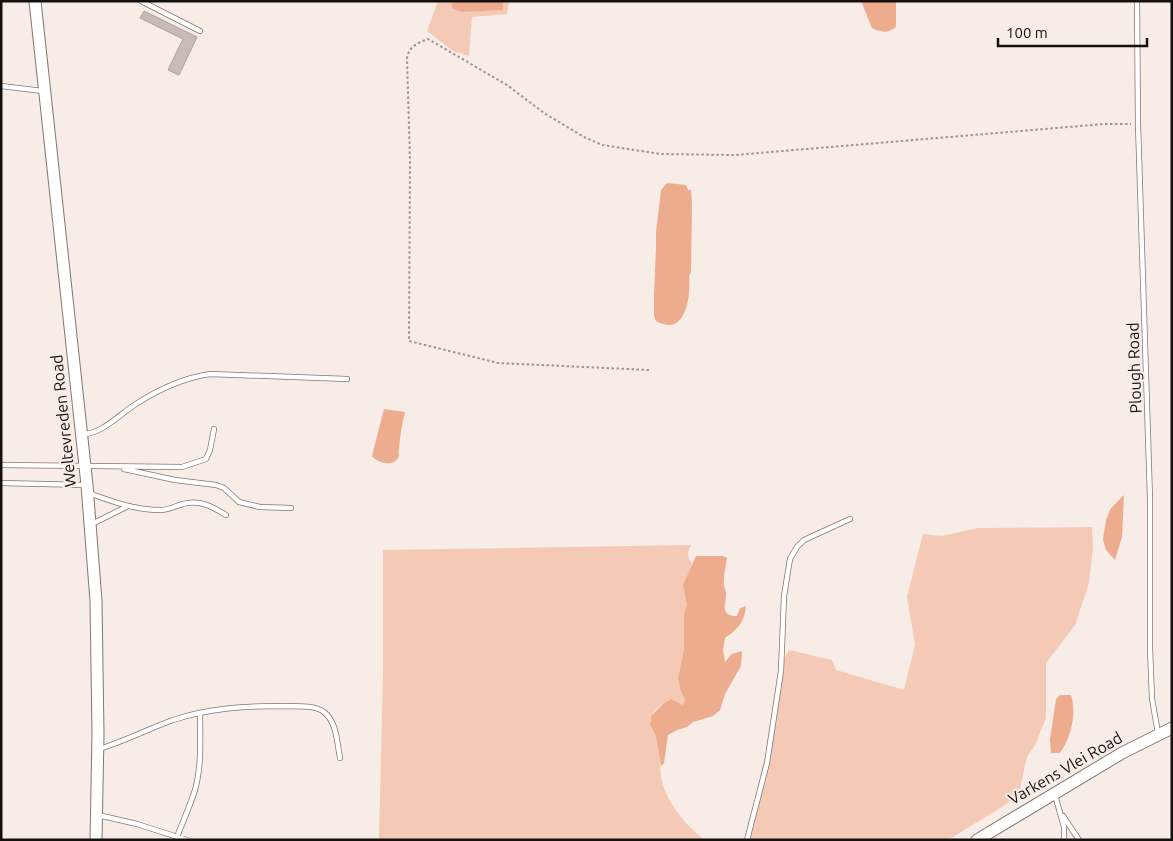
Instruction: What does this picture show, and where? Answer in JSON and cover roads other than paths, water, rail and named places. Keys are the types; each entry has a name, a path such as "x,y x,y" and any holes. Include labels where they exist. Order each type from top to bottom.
{"street":[{"name":"Weltevreden Road","path":"35,1 87,488 96,601 98,749 96,840"},
{"name":"Varkens Vlei Road","path":"977,840 1122,753 1172,728"}],"lane":[{"path":"141,1 200,31"},
{"name":"Plough Road","path":"1137,1 1138,124 1150,500 1150,657 1152,699 1158,734"},
{"path":"1,86 45,91"},
{"path":"81,434 94,432 137,403 176,382 193,376 210,374 347,379"},
{"path":"1,464 174,468 206,459 209,454 214,429"},
{"path":"118,467 169,479 216,485 224,488 239,502 260,507 291,508"},
{"path":"1,483 87,488 127,507 165,510 190,502 197,502 212,507 226,515"},
{"path":"90,525 127,507"},
{"path":"747,840 767,763 781,671 784,596 790,559 804,540 850,519"},
{"path":"98,749 122,742 174,720 200,713 248,706 308,707 324,712 333,724 340,758"},
{"path":"177,837 195,790 198,776 200,764 200,713"},
{"path":"1054,793 1064,827 1064,840"},
{"path":"1060,813 1080,840"},
{"path":"96,815 137,824 187,840"}]}
